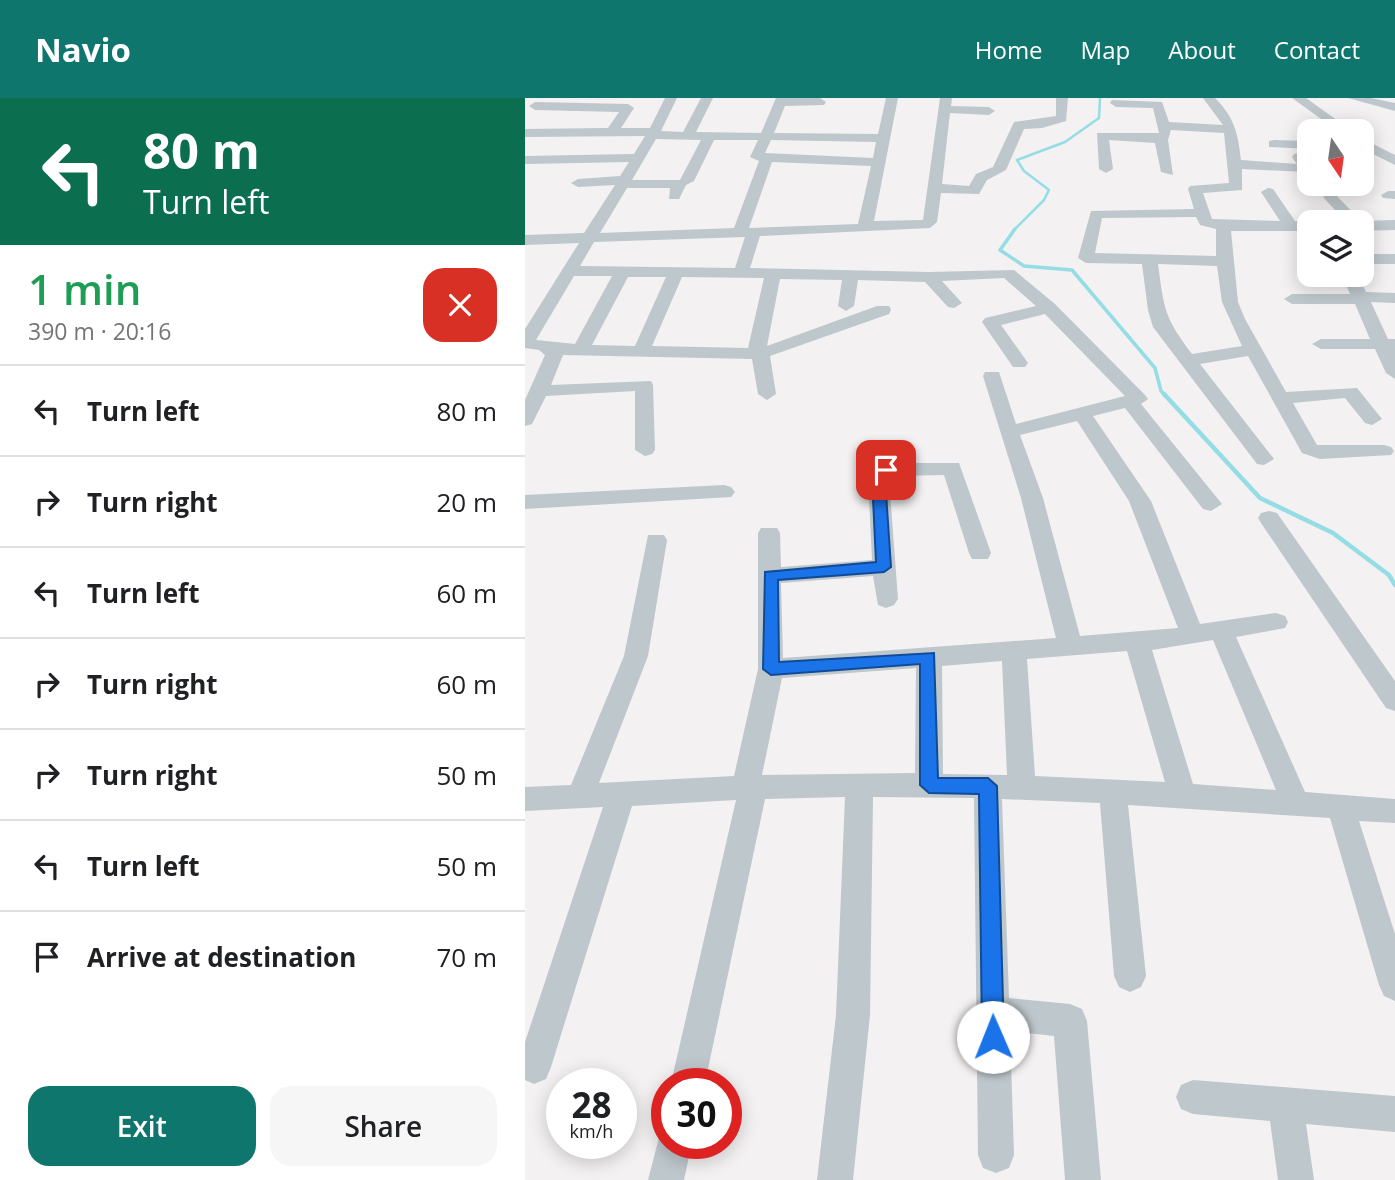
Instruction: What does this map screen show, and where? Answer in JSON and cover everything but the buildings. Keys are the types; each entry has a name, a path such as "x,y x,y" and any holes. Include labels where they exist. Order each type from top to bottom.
{"street":[{"path":"525,420 533,394 554,354 544,345 525,343 653,134 671,98"},
{"path":"687,136 707,98"},
{"path":"866,226 892,98"},
{"path":"935,188 974,191 981,177 999,170 1019,125 1042,124 1063,117 1062,98"},
{"path":"1209,98 1227,116 1231,129 1237,188 1188,189 1207,224 1297,226"},
{"path":"1298,98 1329,119"},
{"path":"1354,98 1395,107"},
{"path":"879,162 756,156 780,100 884,138"},
{"path":"570,271 623,270 662,253 748,231 928,224 945,103 989,111"},
{"path":"1116,103 1160,106 1168,172"},
{"path":"534,106 628,108 611,134"},
{"path":"525,133 766,137 817,115"},
{"path":"1106,169 1102,136 1231,129"},
{"path":"687,181 709,136"},
{"path":"1274,144 1297,145"},
{"path":"1374,151 1395,161"},
{"path":"741,273 748,231 746,209 767,157"},
{"path":"525,160 638,158"},
{"path":"1233,164 1297,169"},
{"path":"578,183 679,184 674,196"},
{"path":"1268,191 1290,226"},
{"path":"1330,197 1342,210"},
{"path":"1201,213 1109,207 1093,217 1086,258 1224,261"},
{"path":"1374,226 1395,225"},
{"path":"1223,226 1224,261 1230,302 1309,449 1314,452 1384,451"},
{"path":"525,240 590,238 662,253 676,272"},
{"path":"1149,259 1159,319 1187,360 1264,459"},
{"path":"1374,259 1395,259"},
{"path":"846,306 859,276 871,263 939,260"},
{"path":"581,349 623,270"},
{"path":"676,272 929,277 1008,273 1049,308 1138,399 1009,432"},
{"path":"642,349 676,272"},
{"path":"767,394 758,354 773,274"},
{"path":"929,277 954,303"},
{"path":"1355,287 1388,344 1395,373"},
{"path":"1292,299 1395,298"},
{"path":"1019,363 991,322 1049,308"},
{"path":"549,349 642,349 758,354 883,310"},
{"path":"1321,344 1388,344"},
{"path":"1187,360 1254,350"},
{"path":"992,376 1032,498 1070,647"},
{"path":"533,394 644,385 645,450"},
{"path":"1281,397 1350,392 1372,419"},
{"path":"1129,401 1211,505"},
{"path":"1082,414 1140,501 1192,634"},
{"path":"886,599 879,477 886,470 952,468 981,553"},
{"path":"525,502 724,492"},
{"path":"1269,518 1395,701"},
{"path":"691,1068 771,669 769,533"},
{"path":"580,797 636,656 656,540"},
{"path":"770,576 884,567"},
{"path":"771,669 1137,642 1276,622"},
{"path":"1221,631 1296,803"},
{"path":"1137,642 1183,796"},
{"path":"1014,651 1022,787"},
{"path":"929,658 929,785"},
{"path":"525,799 859,785 929,785 1113,791 1395,811"},
{"path":"835,1180 853,1015 859,785"},
{"path":"988,786 996,1155"},
{"path":"1113,791 1130,976"},
{"path":"534,1067 621,795"},
{"path":"1341,807 1395,985"},
{"path":"993,1013 1070,1021 1083,1180"},
{"path":"1193,1097 1395,1114"},
{"path":"1286,1105 1296,1180"},
{"path":"666,1180 671,1159"}],"waterway":[{"path":"1015,229 1044,200 1049,190 1024,171 1017,160 1065,142 1099,118 1100,98"},
{"path":"1015,229 1000,250 1024,266 1072,270 1155,368 1164,394"},
{"path":"1164,394 1260,498 1333,533 1389,575 1395,585"}],"route":[{"path":"886,470 879,477 884,567 770,576 771,669 929,658 929,785 988,786 993,1037"}]}
